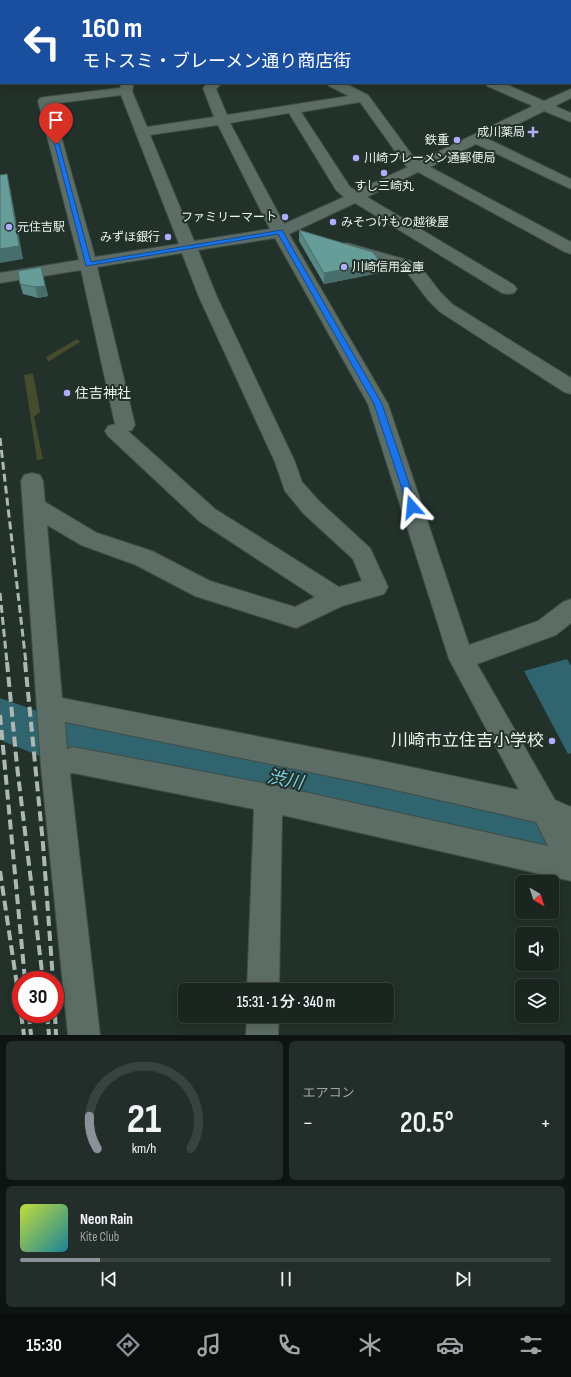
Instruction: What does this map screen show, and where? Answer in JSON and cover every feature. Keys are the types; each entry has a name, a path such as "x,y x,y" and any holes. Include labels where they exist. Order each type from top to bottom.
{"street":[{"path":"213,84 209,88 222,120 280,232 378,404 394,447 461,659 545,810 571,862"},
{"path":"336,84 363,98 410,162 571,249"},
{"path":"494,84 571,118"},
{"path":"36,507 89,539 144,558 203,589 296,618 336,598 376,587 362,554 312,508 293,485 285,462 208,297 187,247 127,87 45,101 88,264 120,428 207,516 336,598"},
{"path":"280,232 354,198 571,93"},
{"path":"143,132 363,98"},
{"path":"293,109 344,190 354,198 508,289"},
{"path":"477,139 571,185"},
{"path":"0,278 280,232 305,235"},
{"path":"336,244 412,267 446,308 571,387"},
{"path":"32,481 36,507 55,766 84,1035"},
{"path":"461,659 547,628 571,609"},
{"path":"51,713 63,710 87,714 373,772 545,810 571,821"},
{"path":"55,766 73,760 268,798 571,866"},
{"path":"263,983 268,798"},
{"path":"262,1035 263,1023"}],"green space":[{"path":"77,339 80,342 48,362 46,357"},
{"path":"33,373 40,412 34,417 43,459 37,460 24,375"}],"water":[{"path":"567,659 571,666 571,753 568,754 524,671"}],"building":[{"name":"元住吉駅","path":"7,174 19,246 0,249 0,175"},
{"path":"299,230 373,252 380,262 324,273"},
{"path":"41,267 45,286 35,287 20,284 18,271"}],"waterway":[{"name":"渋川","path":"0,719 40,734 540,827 571,839"}],"railway":[{"path":"0,438 26,663"},
{"path":"0,593 7,663"},
{"path":"7,662 17,766 42,971"},
{"path":"25,662 43,844 52,971"},
{"path":"0,715 24,971"},
{"path":"0,871 15,971"},
{"path":"22,1023 24,1035"},
{"path":"30,1023 31,1035"},
{"path":"48,1023 49,1035"},
{"path":"55,1023 56,1035"}],"place":[{"name":"成川薬局","path":"533,132"},
{"name":"鉄重","path":"457,140"},
{"name":"川崎ブレーメン通郵便局","path":"356,158"},
{"name":"すし三崎丸","path":"384,173"},
{"name":"ファミリーマート","path":"285,217"},
{"name":"みそつけもの越後屋","path":"333,222"},
{"name":"元住吉駅","path":"9,227"},
{"name":"みずほ銀行","path":"168,237"},
{"name":"川崎信用金庫","path":"344,267"},
{"name":"住吉神社","path":"67,393"},
{"name":"川崎市立住吉小学校","path":"552,741"}],"route":[{"path":"56,144 88,264 280,232 378,404 394,447 412,507"}]}
